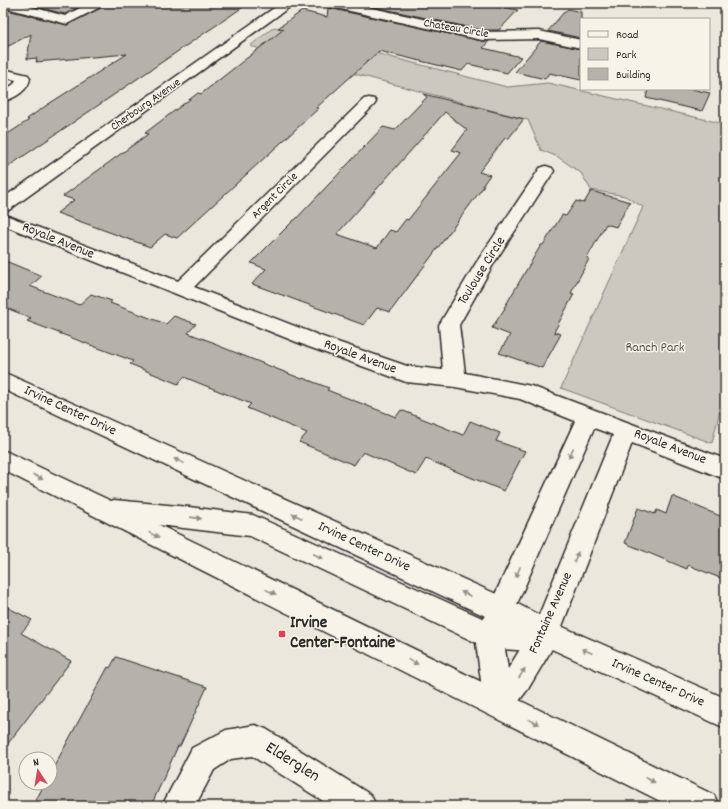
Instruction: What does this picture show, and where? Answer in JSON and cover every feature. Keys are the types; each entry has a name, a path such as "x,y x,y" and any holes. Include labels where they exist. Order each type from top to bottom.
{"street":[{"path":"3,3 67,20 98,3"},
{"name":"Cherbourg Avenue","path":"3,206 289,3"},
{"name":"Chateau Circle","path":"332,3 482,36 539,35 580,44"},
{"path":"3,73 24,79 18,87 3,96"},
{"name":"Argent Circle","path":"181,289 369,102"},
{"name":"Toulouse Circle","path":"455,379 449,325 485,263 546,171"},
{"name":"Royale Avenue","path":"3,219 316,342 406,374 455,379 523,392 587,418 626,430 725,468"},
{"name":"Irvine Center Drive","path":"3,380 502,610 546,633 725,713"},
{"path":"499,704 489,635 502,610 587,418"},
{"name":"Fontaine Avenue","path":"499,704 518,679 546,633 626,430"},
{"path":"3,459 101,509 499,704 703,806"},
{"path":"101,509 189,516 253,526 489,635 529,638 546,633"},
{"name":"Elderglen","path":"178,806 203,759 226,745 255,740 360,806"}],"green space":[{"name":"Ranch Park","path":"274,27 507,87 548,83 725,124 725,390 712,443 561,388 643,207 625,196 591,190 581,173 558,157 541,150 528,120 250,46"}],"building":[{"path":"23,3 86,3 65,14"},
{"path":"105,3 249,3 3,170 3,137 29,120 27,119 47,105 127,54 36,62 37,58 27,59 31,34 3,49 3,9 67,25 103,7"},
{"path":"356,3 484,3 518,10 499,30 482,30"},
{"path":"328,8 482,41 489,41 483,48 521,57 507,73 468,64 462,71 379,51 177,238 165,234 150,247 57,213 74,200 63,196 148,134 145,133 198,93 201,94 284,29 278,28 302,11 327,17"},
{"path":"568,9 581,12 580,38 548,31"},
{"path":"541,41 580,49 580,80 549,73 545,79 515,72"},
{"path":"648,90 696,90 710,93 702,111 646,98"},
{"path":"423,94 524,119 508,139 505,138 479,172 490,175 482,186 484,186 390,312 377,308 364,325 252,284 266,269 251,263 295,220 383,127 395,130 427,97","holes":["445,112 467,130 452,150 461,153 408,220 406,219 396,232 390,230 377,248 337,234"]},
{"path":"591,191 630,202 616,227 606,224 587,258 589,259 571,293 574,294 554,332 561,334 542,368 499,353 510,335 492,328 541,245 543,245 562,215 566,216 576,201 584,203"},
{"path":"3,260 42,276 30,286 79,305 91,294 112,301 110,303 166,324 174,316 196,324 188,333 302,379 303,378 329,388 327,390 396,417 401,410 463,435 470,421 500,433 496,441 525,451 504,491 426,459 416,475 363,452 354,465 299,442 307,433 247,408 251,404 184,377 178,384 130,364 133,361 27,321 31,318 4,307 3,308"},
{"path":"672,496 725,518 725,580 688,565 687,569 625,543 638,508 655,514 657,510 666,514"},
{"path":"3,605 32,620 21,633 71,661 3,750"},
{"path":"116,657 207,687 151,806 47,806 35,802 41,791 58,791 58,759 108,667 110,668"}],"place":[{"name":"Irvine Center-Fontaine","path":"282,634"}]}
